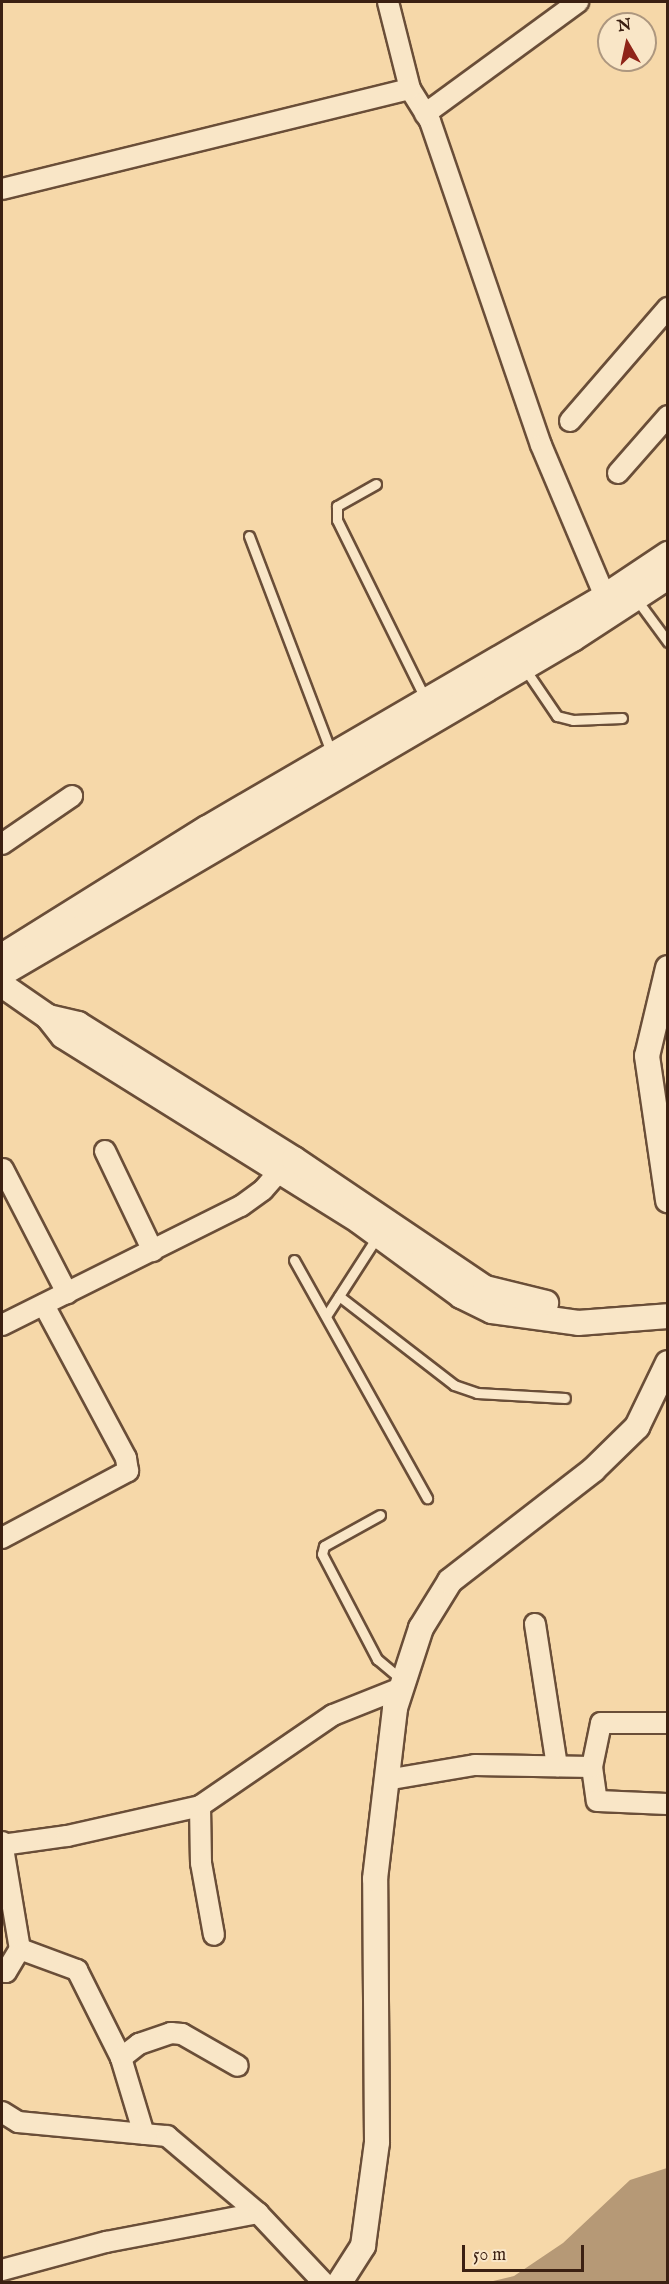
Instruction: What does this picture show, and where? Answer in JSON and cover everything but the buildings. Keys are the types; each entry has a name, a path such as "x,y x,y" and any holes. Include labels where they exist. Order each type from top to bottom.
{"street":[{"path":"388,2 410,89 425,114 541,444 609,604"},
{"path":"425,114 578,2"},
{"path":"2,189 410,89"},
{"path":"570,421 668,308"},
{"path":"618,473 668,416"},
{"path":"430,709 524,667 609,604 668,554"},
{"path":"2,956 336,765 609,604 635,598 668,577"},
{"path":"2,974 336,765"},
{"path":"2,844 72,796"},
{"path":"668,968 646,1056 668,1200"},
{"path":"2,985 48,1017 78,1024 286,1164 485,1288 529,1301 600,1309 616,1317"},
{"path":"105,1151 153,1251"},
{"path":"286,1164 461,1296 492,1311 578,1323 603,1323 616,1317 668,1316"},
{"path":"2,1325 255,1198 286,1164"},
{"path":"3,1169 67,1293"},
{"path":"2,1538 128,1471 126,1458 44,1305"},
{"path":"340,2283 363,2246 377,2142 375,1879 386,1780 403,1685 421,1628 450,1581 593,1470 637,1426 668,1363"},
{"path":"535,1624 557,1766"},
{"path":"2,1971 6,1972 20,1949 2,1844 67,1836 200,1806 333,1715 403,1685"},
{"path":"668,1723 602,1723 592,1767 597,1801 668,1804"},
{"path":"386,1780 475,1765 592,1767"},
{"path":"200,1806 201,1863 214,1935"},
{"path":"20,1949 77,1970 121,2058 144,2134"},
{"path":"121,2058 139,2044 171,2033 182,2034 237,2066"},
{"path":"2,2112 18,2122 167,2136 258,2213 324,2283"},
{"path":"2,2131 37,2124"},
{"path":"2,2270 106,2242 258,2213"}],"lane":[{"path":"376,484 338,506 337,520 430,709"},
{"path":"249,536 336,765"},
{"path":"635,598 668,642"},
{"path":"524,667 557,716 573,720 622,718"},
{"path":"326,1316 379,1235"},
{"path":"294,1260 427,1498"},
{"path":"339,1296 454,1385 477,1393 565,1398"},
{"path":"380,1515 324,1546 322,1554 377,1659 403,1685"}],"shaded area":[{"path":"667,2168 667,2282 489,2282 514,2276 563,2243 630,2180"}]}
